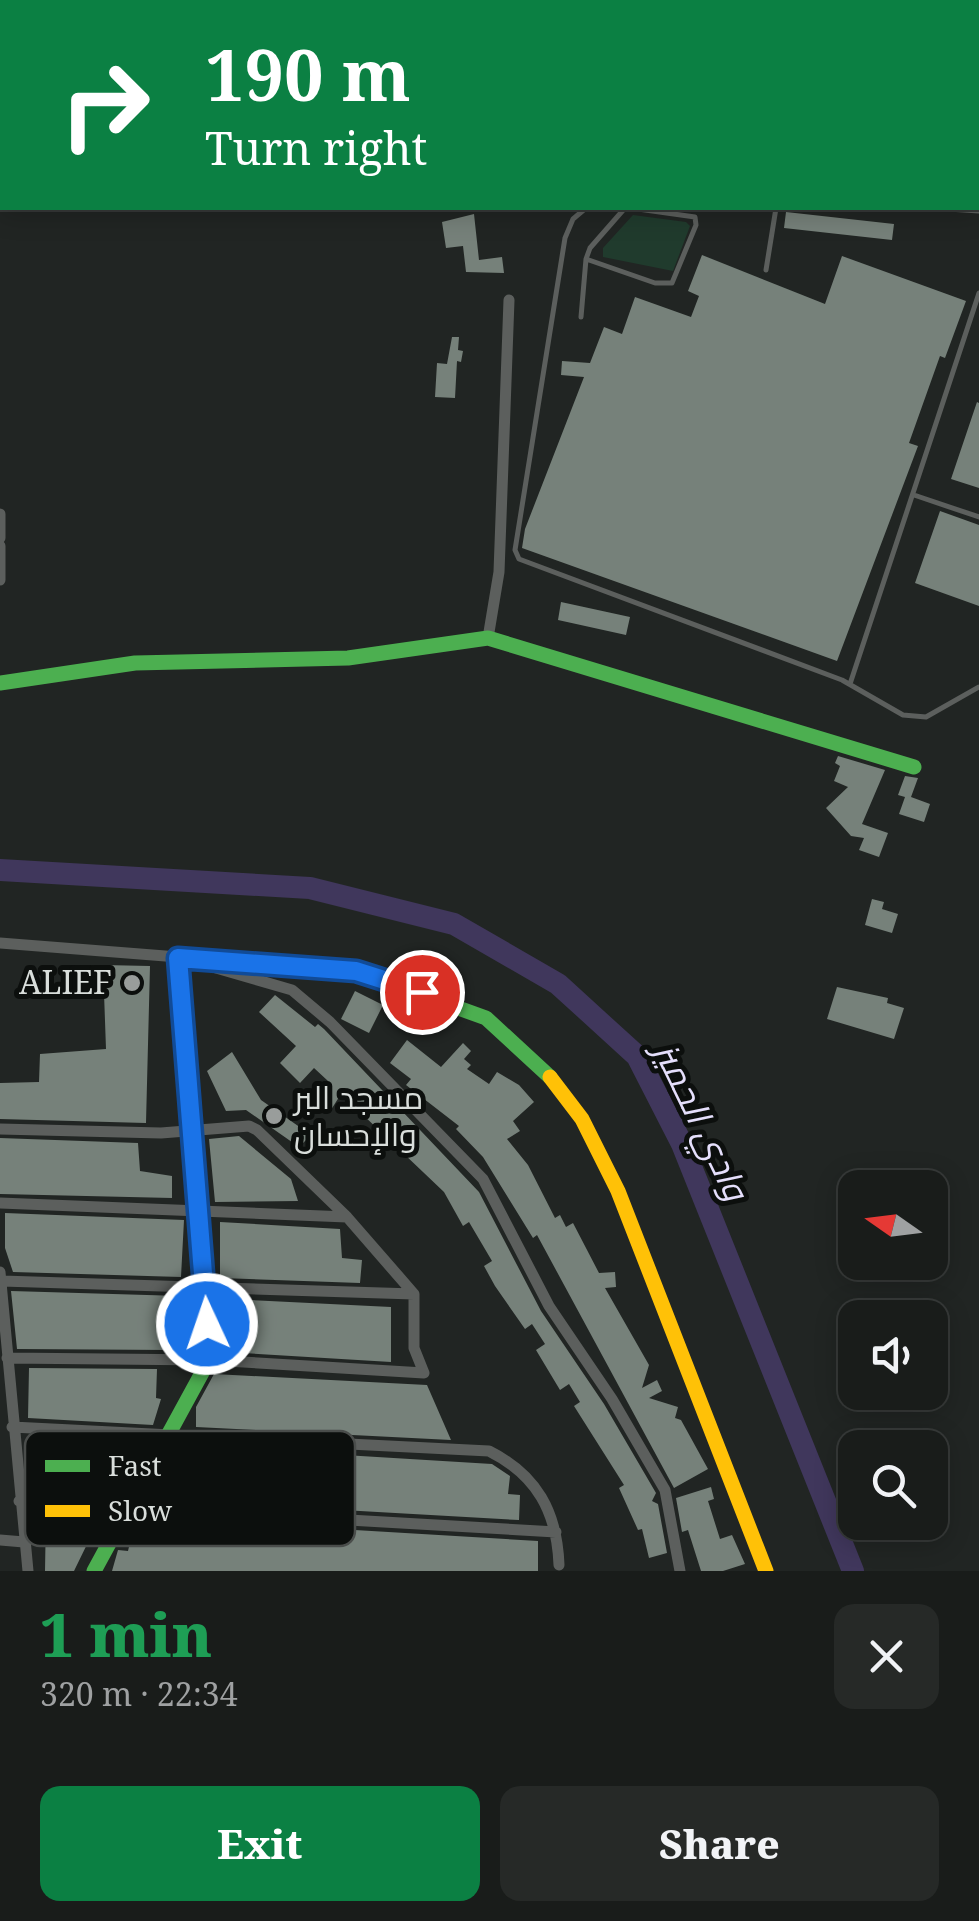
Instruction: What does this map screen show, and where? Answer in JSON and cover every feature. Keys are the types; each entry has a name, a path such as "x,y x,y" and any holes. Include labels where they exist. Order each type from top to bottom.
{"street":[{"path":"488,638 499,572 509,300"},
{"path":"0,514 0,580"},
{"path":"0,683 136,664 348,658 488,638 914,767"},
{"path":"0,943 356,971 486,1018 543,1067 582,1118 618,1192 766,1571"},
{"path":"170,1431 209,1360 201,1213 178,958"},
{"path":"178,958 292,990 343,1035 483,1180 549,1306 612,1398 665,1490 680,1571"},
{"path":"0,1129 194,1132 249,1126 257,1130 347,1217 414,1294 414,1348 424,1373 209,1360 7,1358"},
{"path":"0,1203 347,1217"},
{"path":"28,1571 1,1276 206,1288 414,1294"},
{"path":"12,1428 70,1431"},
{"path":"355,1444 489,1450 513,1462 554,1514 559,1565"},
{"path":"0,1457 15,1458"},
{"path":"19,1501 25,1501"},
{"path":"355,1521 556,1532"},
{"path":"0,1540 24,1542"},
{"path":"94,1571 107,1546"}],"lane":[{"path":"584,210 573,219 565,238 515,550 518,559 850,684 903,715 926,717 979,687"},
{"path":"581,317 590,248 626,210"},
{"path":"586,259 655,283 672,283 696,225 695,216 645,210"},
{"path":"766,270 776,210"},
{"path":"850,684 979,293"},
{"path":"914,495 979,517"}],"green space":[{"path":"633,215 686,222 690,226 673,271 603,257 603,248"}],"building":[{"path":"786,212 894,224 892,240 784,228"},
{"path":"474,214 479,260 502,257 504,273 466,272 463,246 446,248 442,222"},
{"path":"702,255 825,304 842,256 966,301 945,358 940,356 909,443 918,446 837,661 522,548 525,529 584,377 561,375 562,361 590,363 604,327 622,334 635,297 691,317 699,296 688,291"},
{"path":"452,337 459,337 458,350 463,351 461,362 457,361 455,398 435,397 437,363 447,364"},
{"path":"979,403 979,488 951,479"},
{"path":"940,511 979,525 979,606 915,583"},
{"path":"561,602 630,617 626,635 558,620"},
{"path":"838,756 885,770 862,824 888,833 879,857 859,850 864,838 851,836 826,808 848,787 834,781 840,766 835,763"},
{"path":"905,776 918,778 911,797 930,804 924,822 899,814 905,797 898,795"},
{"path":"872,899 884,902 882,909 898,914 892,933 865,925"},
{"path":"103,965 150,966 146,1123 0,1119 0,1083 39,1082 40,1054 106,1049"},
{"path":"837,987 888,998 887,1003 904,1008 894,1039 827,1019"},
{"path":"355,991 383,1005 369,1033 341,1019"},
{"path":"275,995 315,1027 318,1024 324,1029 479,1192 541,1311 604,1404 656,1493 652,1501 658,1504 667,1553 649,1558 642,1529 638,1530 619,1488 624,1485 574,1406 580,1402 569,1384 560,1390 536,1350 545,1344 532,1324 525,1329 495,1286 484,1266 492,1261 469,1222 463,1226 444,1192 341,1094 329,1113 313,1103 328,1081 314,1068 300,1083 280,1063 296,1046 259,1012"},
{"path":"407,1040 441,1067 463,1043 471,1051 464,1059 471,1065 467,1069 489,1084 497,1072 519,1085 534,1102 513,1121 520,1131 507,1139 528,1165 555,1218 560,1215 566,1227 573,1223 599,1273 615,1272 616,1287 605,1288 649,1365 642,1388 657,1380 662,1391 649,1398 678,1407 675,1418 681,1420 708,1469 674,1488 537,1235 533,1238 483,1157 456,1129 459,1126 406,1085 411,1079 390,1063"},
{"path":"232,1052 261,1100 311,1135 299,1147 246,1110 226,1111 207,1071"},
{"path":"239,1136 291,1179 298,1201 215,1202 209,1139"},
{"path":"0,1138 138,1143 140,1171 172,1176 172,1198 0,1194"},
{"path":"5,1213 184,1220 181,1277 13,1272 5,1248"},
{"path":"220,1222 340,1229 342,1258 362,1260 360,1283 220,1278"},
{"path":"11,1291 181,1296 180,1321 171,1321 170,1350 17,1349"},
{"path":"230,1299 391,1307 391,1362 227,1352"},
{"path":"29,1368 157,1369 156,1398 161,1399 153,1425 28,1418"},
{"path":"214,1374 427,1385 451,1440 355,1435 355,1431 196,1427 196,1407"},
{"path":"355,1456 492,1464 510,1476 508,1494 520,1495 519,1520 355,1511"},
{"path":"711,1487 714,1499 708,1501 720,1539 732,1535 745,1564 723,1571 701,1571 688,1530 682,1532 676,1498"},
{"path":"355,1530 538,1541 538,1571 112,1571 118,1550 128,1551 129,1546 355,1546"},
{"path":"45,1546 86,1546 74,1571 45,1571"}],"waterway":[{"name":"وادي الحميز","path":"0,870 310,888 454,924 558,984 637,1056 682,1144 853,1571"}],"traffic: fast":[{"path":"0,683 135,663 348,658 488,638 914,767"},
{"path":"170,1431 209,1360 178,957 356,971 486,1018 550,1077"},
{"path":"94,1571 108,1546"}],"traffic: slow":[{"path":"550,1077 582,1119 618,1191 766,1571"}],"place":[{"name":"ALIEF","path":"132,983"},
{"name":"مسجد البر والإحسان","path":"274,1116"}],"route":[{"path":"207,1324 178,958 356,971 422,992"}]}
